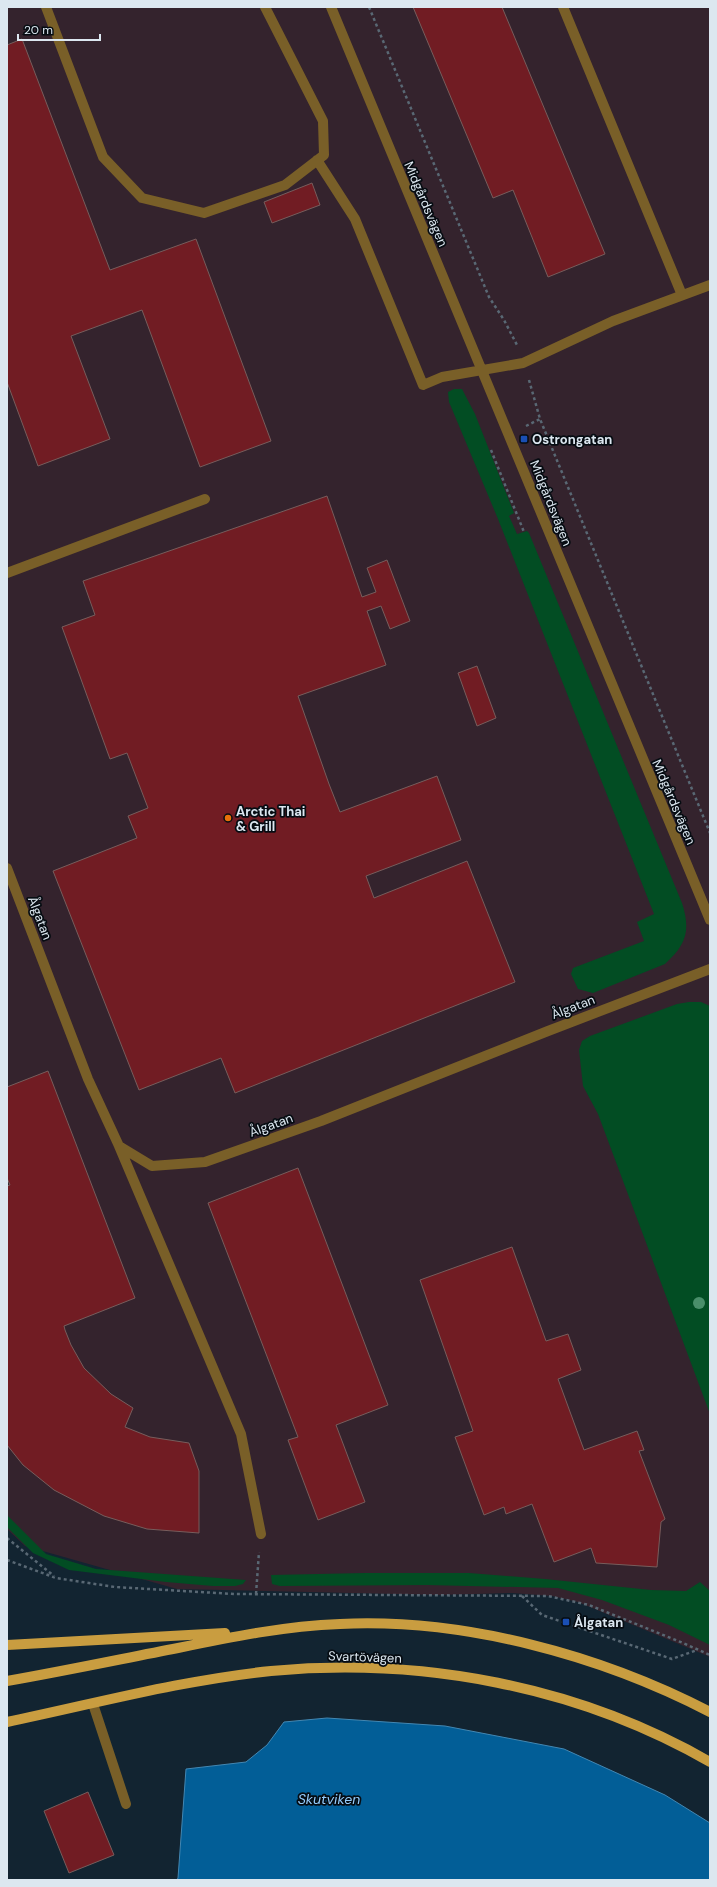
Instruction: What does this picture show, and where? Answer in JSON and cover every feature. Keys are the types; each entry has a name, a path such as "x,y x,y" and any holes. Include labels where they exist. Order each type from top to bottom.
{"main road":[{"path":"7,1645 283,1629 339,1624 380,1623 437,1627 479,1632 585,1660 648,1684 710,1712"},
{"path":"7,1682 219,1639 283,1629"},
{"name":"Svartövägen","path":"7,1722 197,1682 270,1672 318,1668 367,1669 428,1673 486,1681 532,1690 578,1703 628,1721 682,1746 710,1762"}],"street":[{"path":"46,7 103,156 142,198 204,213 285,186 324,155 323,121 265,7"},
{"name":"Midgårdsvägen","path":"331,7 652,784 710,920"},
{"path":"563,7 682,295"},
{"path":"317,160 355,220 423,385 442,377 523,363 613,320 710,285"},
{"path":"7,572 205,499"},
{"name":"Ålgatan","path":"7,868 88,1079 119,1146 152,1166 204,1162 321,1121 710,969"},
{"path":"119,1146 241,1434 261,1534"},
{"path":"93,1704 126,1804"}],"path":[{"path":"369,7 486,290 508,327 523,363 540,419 710,833"},
{"path":"491,450 524,532"},
{"path":"256,1594 261,1534"},
{"path":"7,1538 56,1578"},
{"path":"7,1560 56,1578 115,1587 256,1594 548,1596 588,1605 710,1656"},
{"path":"522,1596 542,1615 672,1659 698,1650"}],"shaded area":[{"path":"7,7 710,7 710,1657 578,1602 552,1596 512,1593 439,1595 177,1589 25,1546 7,1529"}],"green space":[{"path":"454,389 462,389 475,414 514,513 509,516 517,534 527,531 529,533 685,913 685,937 678,950 665,964 593,993 578,989 571,974 573,968 644,941 637,922 654,914 498,519 449,402 448,392"},
{"path":"701,1002 710,1006 710,1414 598,1114 583,1086 579,1050 582,1041 590,1036 677,1004"},
{"path":"7,1515 46,1554 96,1569 246,1580 243,1584 235,1586 213,1586 166,1582 69,1570 33,1553 7,1527"},
{"path":"469,1573 651,1590 686,1591 700,1582 710,1591 710,1645 669,1625 602,1600 558,1588 427,1585 280,1586 272,1584 271,1575"}],"water":[{"name":"Skutviken","path":"327,1718 445,1726 564,1749 665,1795 710,1823 710,1880 177,1880 186,1769 246,1762 267,1745 284,1722"}],"building":[{"path":"413,7 502,7 605,254 548,277 513,190 493,198"},
{"path":"22,39 110,270 196,239 271,441 200,467 142,310 71,336 110,439 38,466 7,382 7,45"},
{"path":"312,183 320,205 272,223 264,202"},
{"path":"327,496 362,597 376,592 367,568 387,560 410,621 390,629 381,606 367,611 386,665 298,696 329,784 340,812 437,776 461,840 366,876 374,898 467,861 515,982 235,1093 221,1058 139,1090 53,871 137,838 128,816 148,808 127,753 110,759 62,627 95,615 83,581"},
{"path":"477,666 496,718 477,726 458,673"},
{"path":"48,1071 135,1298 64,1326 65,1330 71,1345 84,1368 111,1394 133,1408 125,1427 150,1437 189,1443 199,1471 199,1533 147,1529 104,1516 54,1490 23,1465 7,1445 7,1186 10,1185 7,1178 7,1087"},
{"path":"298,1168 388,1405 336,1425 365,1502 318,1520 288,1440 298,1437 208,1203"},
{"path":"512,1247 546,1341 568,1334 581,1370 558,1379 584,1450 637,1431 644,1450 639,1451 665,1519 661,1522 657,1567 596,1563 591,1548 554,1562 532,1504 506,1514 504,1507 484,1515 455,1437 473,1431 420,1280"},
{"path":"88,1792 114,1855 69,1873 44,1811"}],"place":[{"name":"Ostrongatan","path":"524,439"},
{"name":"Arctic Thai & Grill","path":"228,818"},
{"name":"Ålgatan","path":"566,1622"}]}
